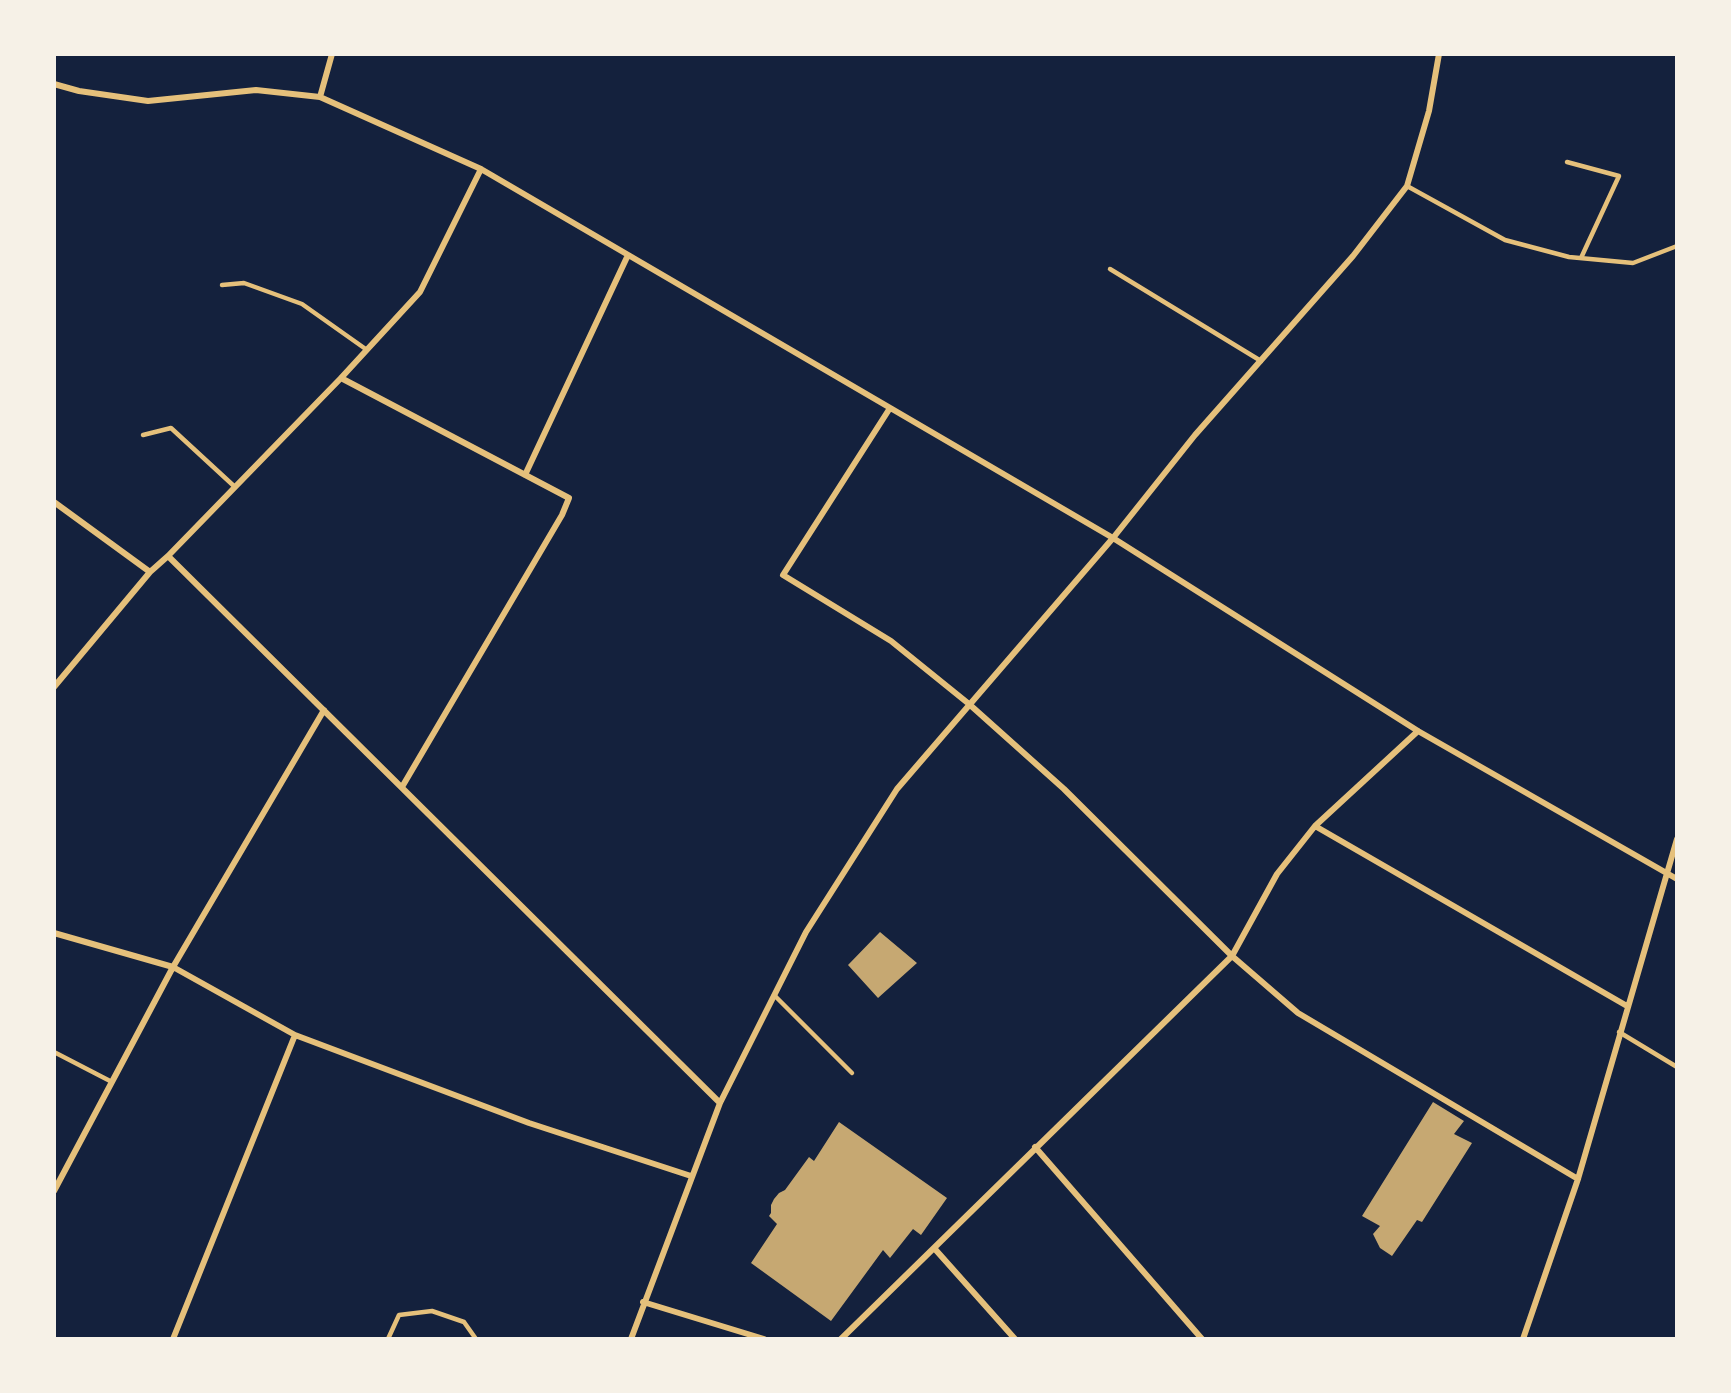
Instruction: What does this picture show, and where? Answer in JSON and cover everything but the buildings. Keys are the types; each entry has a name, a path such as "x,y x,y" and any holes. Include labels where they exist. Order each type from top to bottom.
{"street":[{"path":"320,97 332,54"},
{"path":"631,1339 643,1302 720,1103 806,932 897,789 1113,538 1195,435 1353,256 1407,186 1429,111 1438,54"},
{"path":"54,84 79,92 148,101 256,90 320,97 481,169 1113,538 1418,731 1677,879"},
{"path":"54,687 150,572 341,378 420,292 481,169"},
{"path":"525,475 628,255"},
{"path":"341,378 569,498 562,515 402,787"},
{"path":"890,408 783,575 891,641 969,704 1064,789 1232,956 1298,1013 1578,1179"},
{"path":"54,502 150,572"},
{"path":"168,556 720,1103"},
{"path":"54,1191 173,967 324,710"},
{"path":"841,1339 1232,956 1277,874 1315,826 1418,731"},
{"path":"1315,826 1627,1006"},
{"path":"1523,1339 1578,1179 1677,838"},
{"path":"54,933 173,967 295,1035 529,1123 691,1176"},
{"path":"172,1339 295,1035"},
{"path":"1035,1147 1202,1339"},
{"path":"934,1248 1015,1339"},
{"path":"643,1302 764,1339"}],"lane":[{"path":"1568,162 1619,176 1581,258"},
{"path":"1407,186 1505,240 1569,257 1633,263 1677,246"},
{"path":"1110,269 1261,361"},
{"path":"222,285 244,283 302,304 367,350"},
{"path":"143,435 171,429 235,487"},
{"path":"774,995 852,1073"},
{"path":"1619,1032 1677,1067"},
{"path":"54,1052 112,1082"},
{"path":"388,1339 399,1315 432,1311 464,1322 476,1339"}]}
